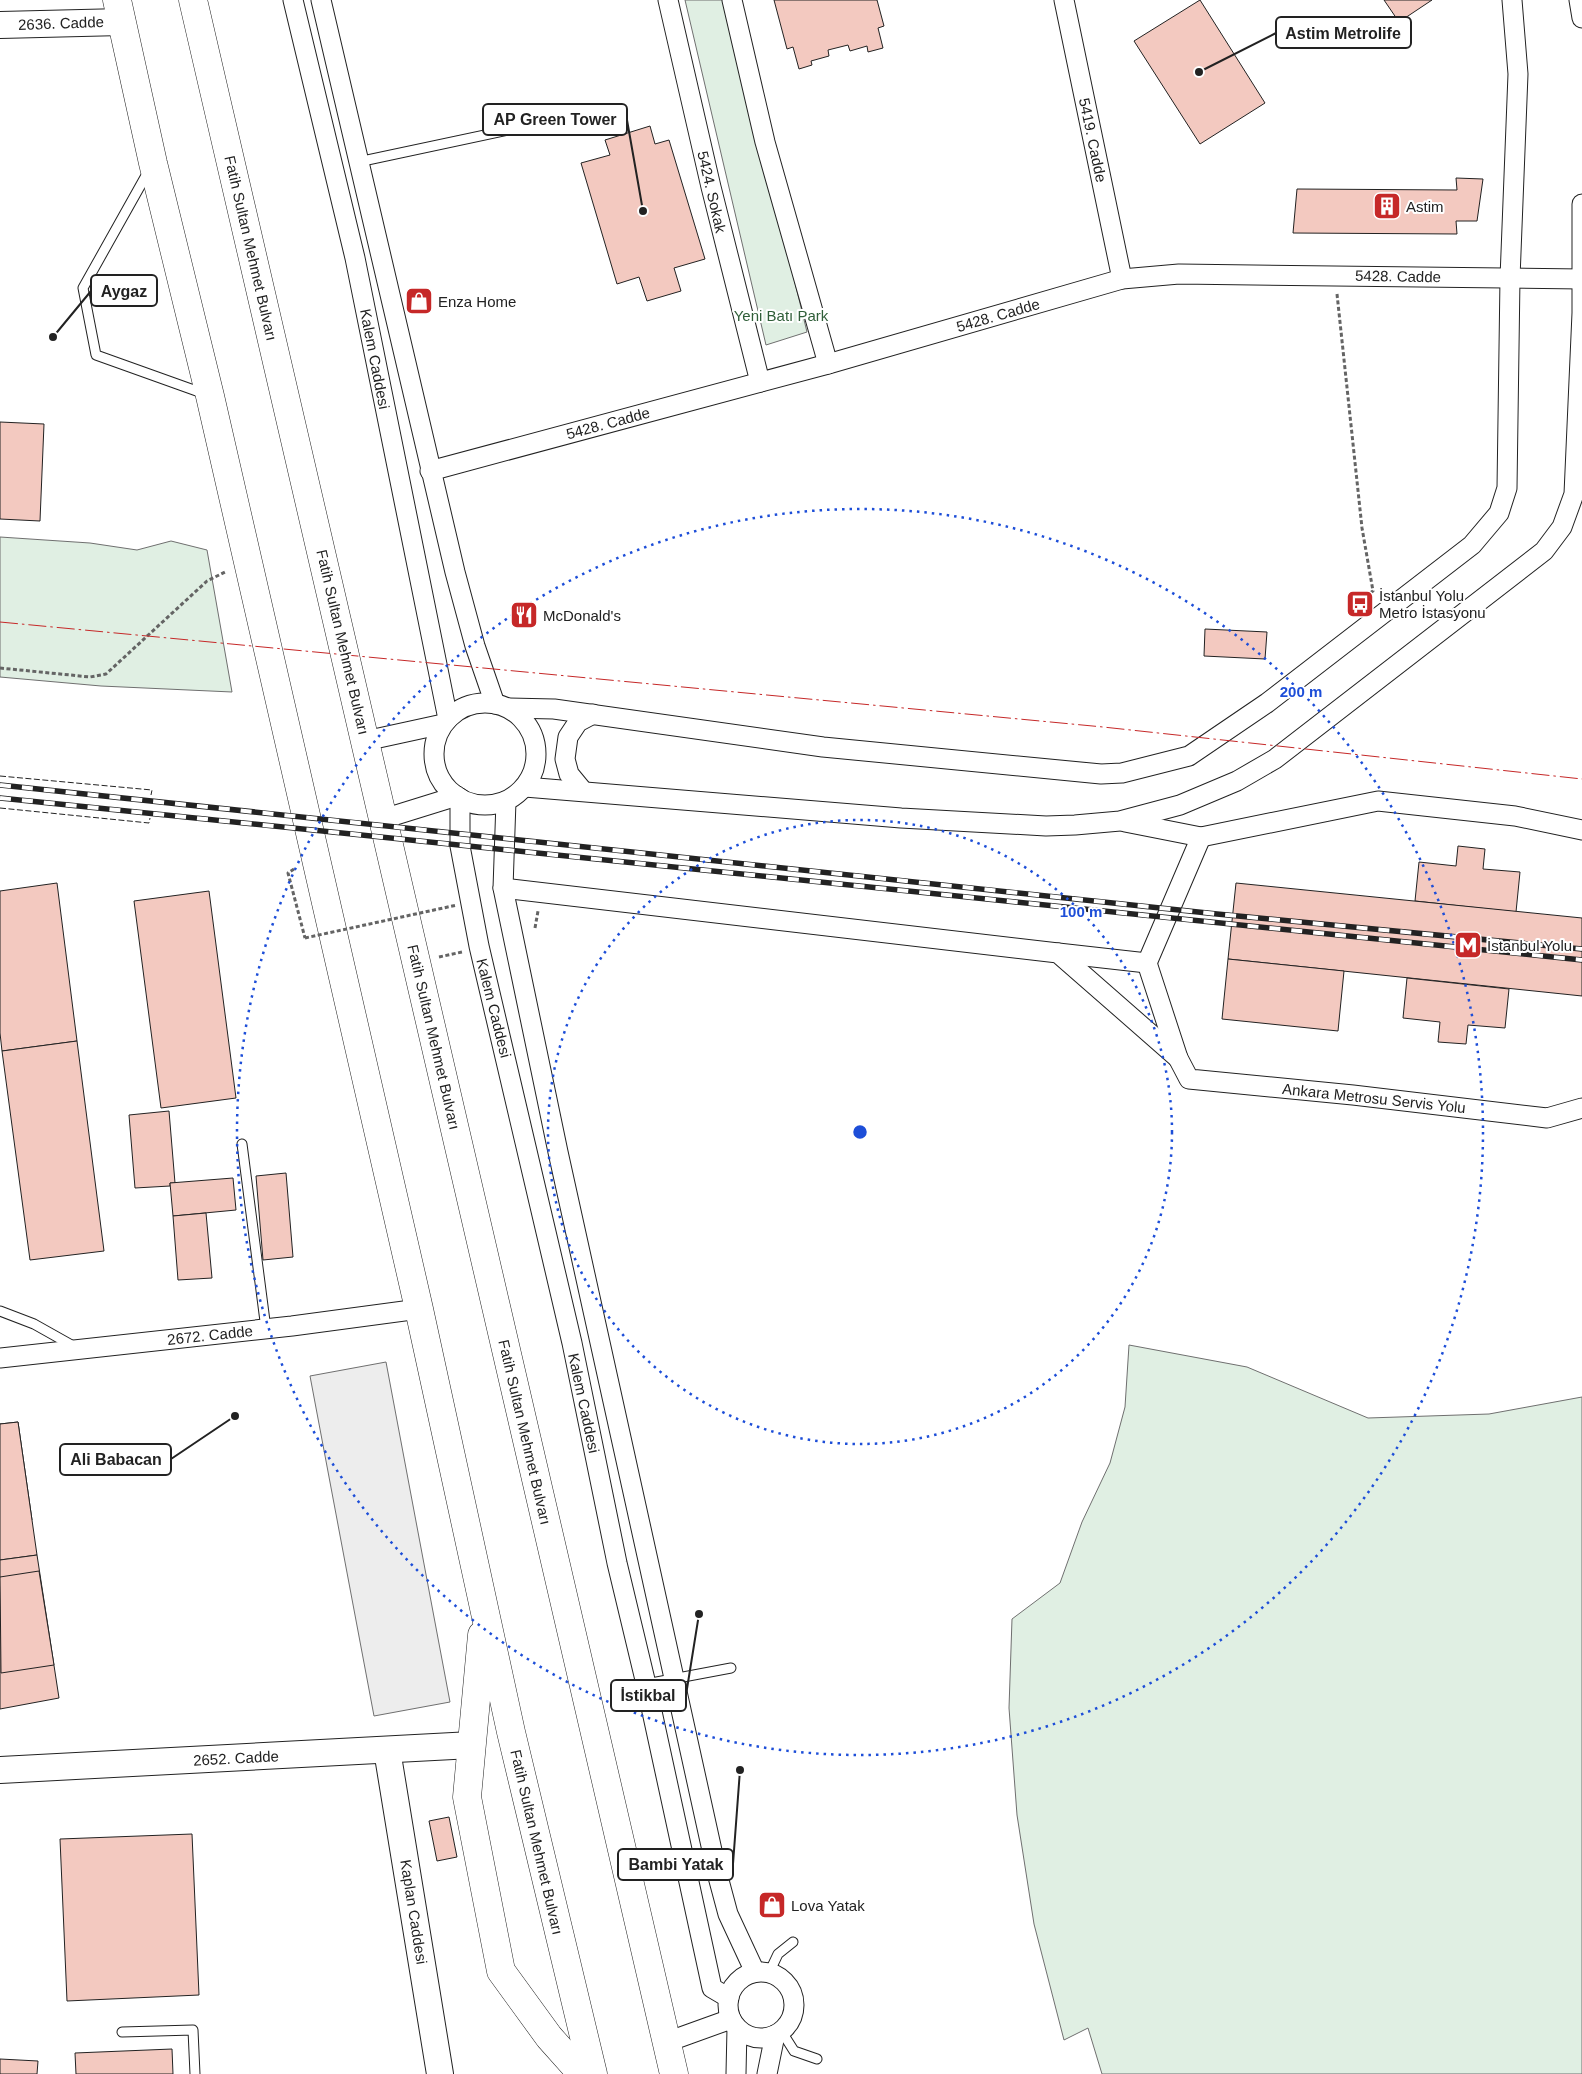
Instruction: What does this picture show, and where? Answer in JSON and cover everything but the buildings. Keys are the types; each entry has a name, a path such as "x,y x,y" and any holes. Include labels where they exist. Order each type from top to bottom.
{"highway":[{"name":"Fatih Sultan Mehmet Bulvarı","path":"194,0 674,2074"},
{"name":"Fatih Sultan Mehmet Bulvarı","path":"119,11 153,163 210,396 419,1309 484,1609 553,1912 593,2074"},
{"path":"484,1609 467,1797 501,1971 549,2037 582,2074"}],"street":[{"name":"Kalem Caddesi","path":"293,0 355,258 445,722"},
{"name":"Kalem Caddesi","path":"321,0 430,471 475,646 502,706"},
{"name":"5424. Sokak","path":"668,0 710,187 760,382"},
{"path":"732,0 765,142 828,364"},
{"name":"5419. Cadde","path":"1064,0 1122,279"},
{"path":"502,706 521,717 530,729 536,743 537,758 533,773 525,787 506,801 492,805 477,805 458,797 441,780 436,767 434,752 437,738 445,722 464,707 485,702 502,706 593,714 823,747 1100,774 1122,773 1189,756 1267,703 1472,545 1499,513 1508,480 1510,278 1518,74 1512,0"},
{"path":"1579,0 1582,18"},
{"name":"2636. Cadde","path":"0,25 119,11"},
{"path":"525,787 901,818 1046,826 1120,821 1180,805 1237,781 1275,759 1544,551 1555,539 1568,514 1574,494 1582,279 1582,204"},
{"name":"5428. Cadde","path":"430,471 828,364 1122,279 1179,274 1582,279"},
{"path":"583,791 569,774 565,758 568,738 578,722 593,714"},
{"path":"365,740 445,722"},
{"path":"383,820 458,797"},
{"name":"Kalem Caddesi","path":"458,797 460,846 479,946 532,1167 617,1563 646,1684 712,1988 729,1998"},
{"name":"Kalem Caddesi","path":"506,801 503,888 558,1152 673,1679 728,1914 762,1973"},
{"path":"1120,821 1201,837 1378,802 1515,816 1582,830"},
{"path":"1178,1058 1147,963 1201,837"},
{"path":"503,888 1147,963"},
{"path":"1058,953 1178,1058"},
{"name":"Ankara Metrosu Servis Yolu","path":"1178,1058 1190,1079 1353,1094 1548,1118 1582,1108"},
{"name":"2672. Cadde","path":"0,1358 266,1329 419,1309"},
{"name":"2652. Cadde","path":"0,1770 472,1745"},
{"name":"Kaplan Caddesi","path":"387,1750 440,2074"},
{"path":"736,2074 734,2024 728,2009 729,1998 738,1981 762,1973 783,1980 793,1997 792,2017 779,2033 767,2074"},
{"path":"667,2042 734,2024 755,2037 779,2033"}],"lane":[{"path":"358,162 513,129"},
{"path":"153,163 83,288 96,355 210,396"},
{"path":"242,1144 266,1329"},
{"path":"0,1310 34,1324 79,1350"},
{"path":"646,1684 731,1668"},
{"path":"762,1973 778,1954 793,1942"},
{"path":"122,2032 193,2030 195,2074"},
{"path":"779,2033 794,2051 817,2058"}],"path":[{"path":"1335,276 1362,528 1373,591 1365,596"},
{"path":"0,668 90,676 106,674 207,581 248,561"},
{"path":"297,904 305,938 457,905"}],"green space":[{"name":"Yeni Batı Park","path":"685,0 726,0 807,332 766,345"},
{"path":"0,537 90,543 137,550 171,541 207,550 232,692 101,686 0,677"},
{"path":"1129,1345 1247,1367 1368,1418 1489,1414 1582,1397 1582,2074 1102,2074 1088,2028 1064,2040 1034,1924 1017,1815 1009,1708 1012,1619 1060,1583 1082,1522 1110,1463 1125,1407"}],"shaded area":[{"path":"386,1362 450,1702 374,1716 310,1376"}],"railway":[{"path":"0,785 1217,914 1582,949"},
{"path":"0,798 1582,960"}],"fence":[{"path":"0,776 152,790 151,795"},
{"path":"0,808 149,823 150,818"}],"power":[{"path":"0,622 1103,727 1582,779"}],"place":[{"name":"Astim Metrolife","path":"1199,72"},
{"name":"Astim","path":"1387,206"},
{"name":"AP Green Tower","path":"643,211"},
{"name":"Enza Home","path":"419,301"},
{"name":"Aygaz","path":"53,337"},
{"name":"İstanbul Yolu Metro İstasyonu","path":"1360,604"},
{"name":"McDonald's","path":"524,615"},
{"name":"İstanbul Yolu","path":"1468,945"},
{"name":"Ali Babacan","path":"235,1416"},
{"name":"İstikbal","path":"699,1614"},
{"name":"Bambi Yatak","path":"740,1770"},
{"name":"Lova Yatak","path":"772,1905"}]}
